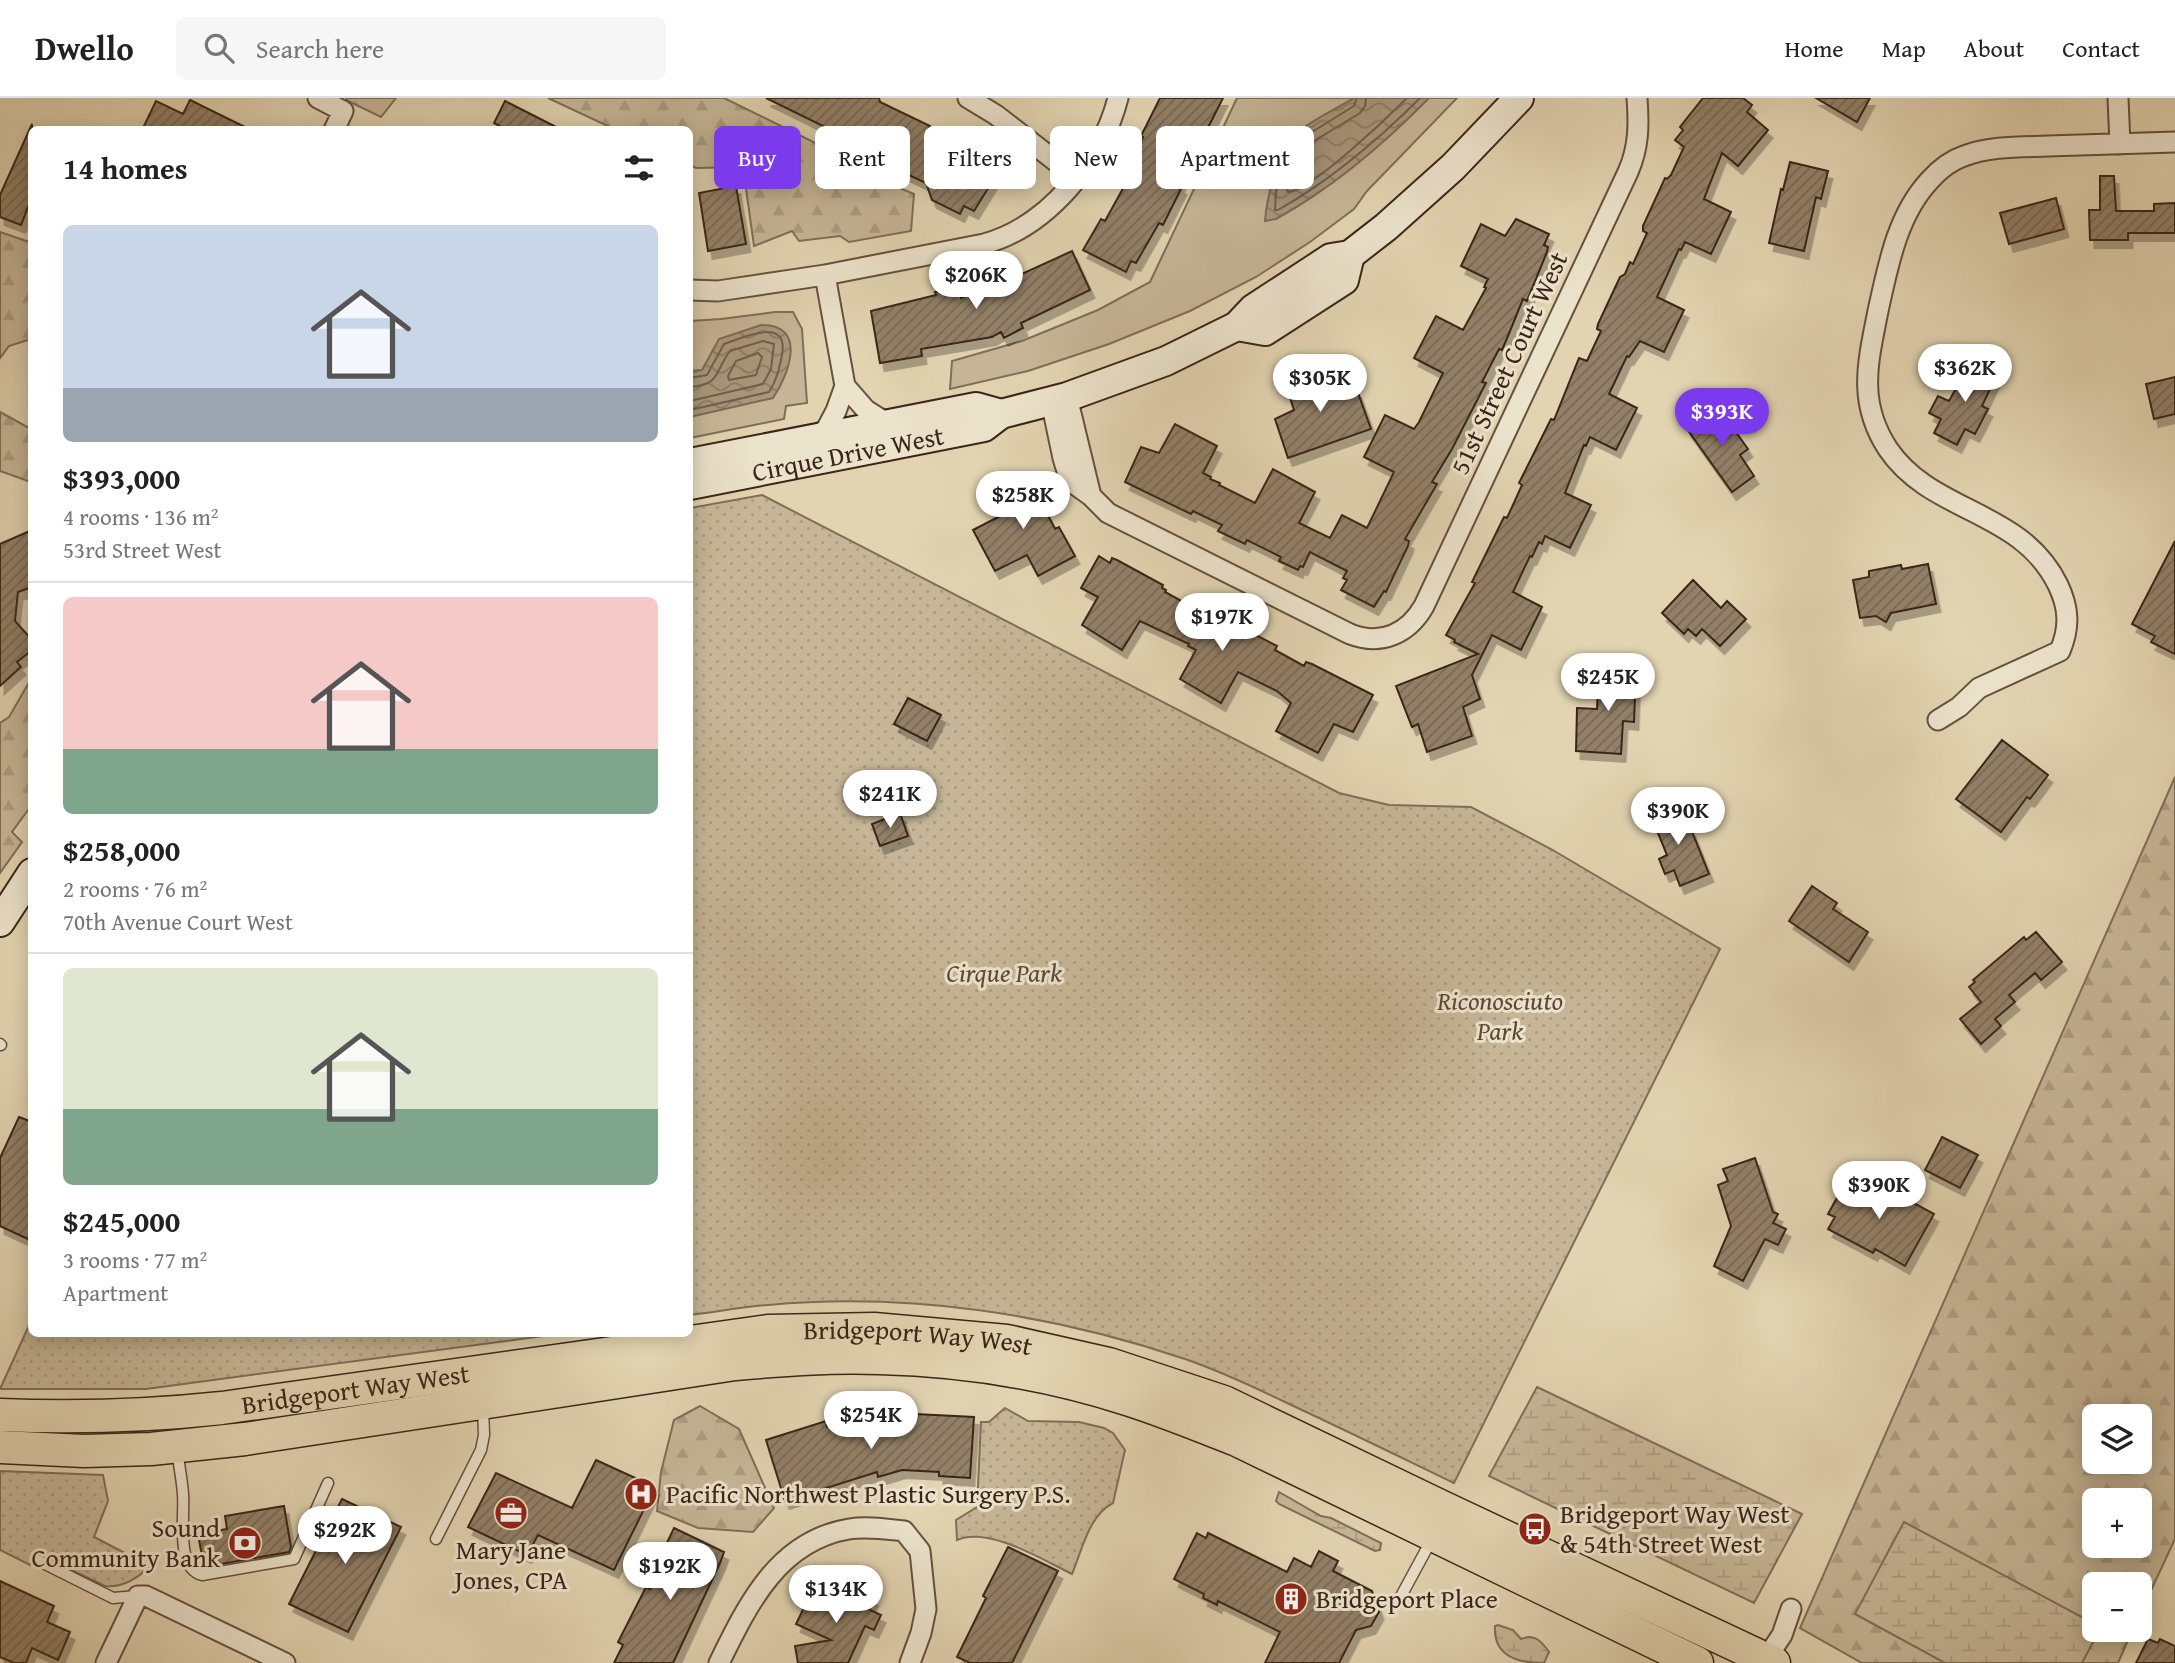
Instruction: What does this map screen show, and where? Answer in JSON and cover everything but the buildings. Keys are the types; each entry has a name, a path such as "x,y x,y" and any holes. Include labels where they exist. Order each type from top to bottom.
{"main road":[{"name":"Cirque Drive West","path":"693,463 739,464 964,432 984,427 1001,414 1059,399 1167,361 1237,326 1253,309 1331,258 1350,255 1427,192 1519,98"},
{"name":"Cirque Drive West","path":"693,484 739,464 817,438 976,407 1001,414"},
{"path":"0,922 28,879"},
{"name":"Bridgeport Way West","path":"0,1415 90,1417 152,1415 222,1408 768,1331 874,1329 996,1339 1042,1347 1109,1364 1224,1402 1767,1661"},
{"name":"Bridgeport Way West","path":"0,1447 84,1451 244,1439 735,1364 810,1358 880,1357 1003,1370 1091,1389 1185,1419 1237,1440 1698,1663"}],"street":[{"path":"318,98 344,111 336,126"},
{"path":"968,98 996,115 1050,157"},
{"path":"1109,126 1118,98"},
{"name":"51st Street Court West","path":"1059,399 1063,458 1070,481 1102,508 1123,522 1350,634 1371,640 1394,635 1414,622 1424,606 1628,172 1638,143 1637,98"},
{"path":"2118,98 2120,144"},
{"path":"1938,720 1959,707 1979,688 2060,651 2068,628 2067,612 2050,571 2038,555 2012,532 1926,486 1890,452 1876,429 1870,411 1867,382 1884,286 1897,237 1929,181 1944,167 1965,155 2014,148 2175,142"},
{"path":"693,290 718,291 825,275 1002,239 1044,213 1065,189"},
{"path":"817,438 827,428 845,386 825,275"},
{"path":"845,386 866,410 890,425"},
{"path":"719,1663 746,1608 772,1573 795,1551 822,1536 850,1529 871,1528 904,1531 919,1551 926,1609 921,1633 909,1663"},
{"path":"106,1663 138,1596 146,1596 174,1607 285,1663"},
{"path":"1767,1661 1782,1634 1791,1609"}],"lane":[{"path":"436,1539 481,1450 484,1426 482,1403"},
{"path":"176,1446 188,1562 195,1573 212,1574 294,1559 328,1483"},
{"path":"1400,1598 1434,1536"},
{"path":"37,1560 113,1598 138,1596"}],"green space":[{"path":"396,98 381,117 346,100"},
{"path":"548,98 724,98 781,126 714,126 714,168 696,168 693,166 693,126 608,126"},
{"path":"1237,98 1457,98 1367,191 1354,209 1256,277 1190,311 1109,344 1028,371 950,389 952,361 1022,341 1098,310 1150,282 1194,189 1314,189 1314,126 1224,126"},
{"path":"801,136 815,143 815,189 902,189 914,194 911,231 849,242 840,236 799,241 792,231 754,246 746,189 801,189"},
{"path":"0,232 28,242 28,340 9,346 0,358"},
{"path":"793,312 802,329 807,403 786,406 784,419 693,437 693,321"},
{"path":"0,412 28,427 28,481 0,471"},
{"name":"Cirque Park","path":"762,495 1339,793 1389,805 1471,807 1551,849 1720,949 1454,1483 1224,1374 1135,1343 1084,1330 979,1310 874,1302 768,1305 693,1315 693,507"},
{"path":"28,684 28,810 12,832 22,842 0,873 0,723 9,717"},
{"path":"2175,777 2175,1539 2152,1588 2152,1572 2082,1572 2082,1642 2127,1642 2118,1663 1862,1663 1800,1628"},
{"path":"28,1328 28,1337 536,1337 146,1389 0,1389"},
{"path":"1537,1387 1802,1514 1754,1603 1489,1476"},
{"path":"700,1406 739,1429 774,1508 753,1532 698,1528 657,1511 661,1472 674,1420"},
{"path":"1005,1408 1028,1421 1079,1422 1104,1428 1113,1433 1125,1450 1113,1503 1092,1524 1072,1574 1016,1546 1000,1541 984,1537 957,1540 956,1520 977,1507 981,1422 989,1422"},
{"path":"0,1471 103,1475 108,1501 94,1537 150,1566 129,1581 105,1586 36,1553 30,1565 0,1550"},
{"path":"1279,1492 1321,1516 1331,1518 1381,1543 1380,1550 1375,1551 1279,1504 1276,1501"},
{"path":"1904,1522 2082,1617 2082,1642 2093,1642 2082,1663 1945,1663 1855,1614"},
{"path":"1495,1626 1513,1630 1521,1639 1530,1637 1541,1642 1549,1652 1544,1663 1526,1662 1509,1656 1498,1645"}],"water":[{"path":"1354,98 1429,98 1376,149 1338,179 1297,207 1276,219 1265,221 1271,189 1314,189 1314,126 1306,126"},
{"path":"761,325 785,332 791,352 785,376 773,398 693,416 693,371 702,370 719,339"}],"place":[{"name":"Pacific Northwest Plastic Surgery P.S.","path":"641,1494"},
{"name":"Mary Jane Jones, CPA","path":"511,1513"},
{"name":"Bridgeport Way West & 54th Street West","path":"1535,1529"},
{"name":"Sound Community Bank","path":"245,1543"},
{"name":"Bridgeport Place","path":"1291,1599"}],"park label":[{"name":"Riconosciuto Park","path":"1500,1016"}]}
